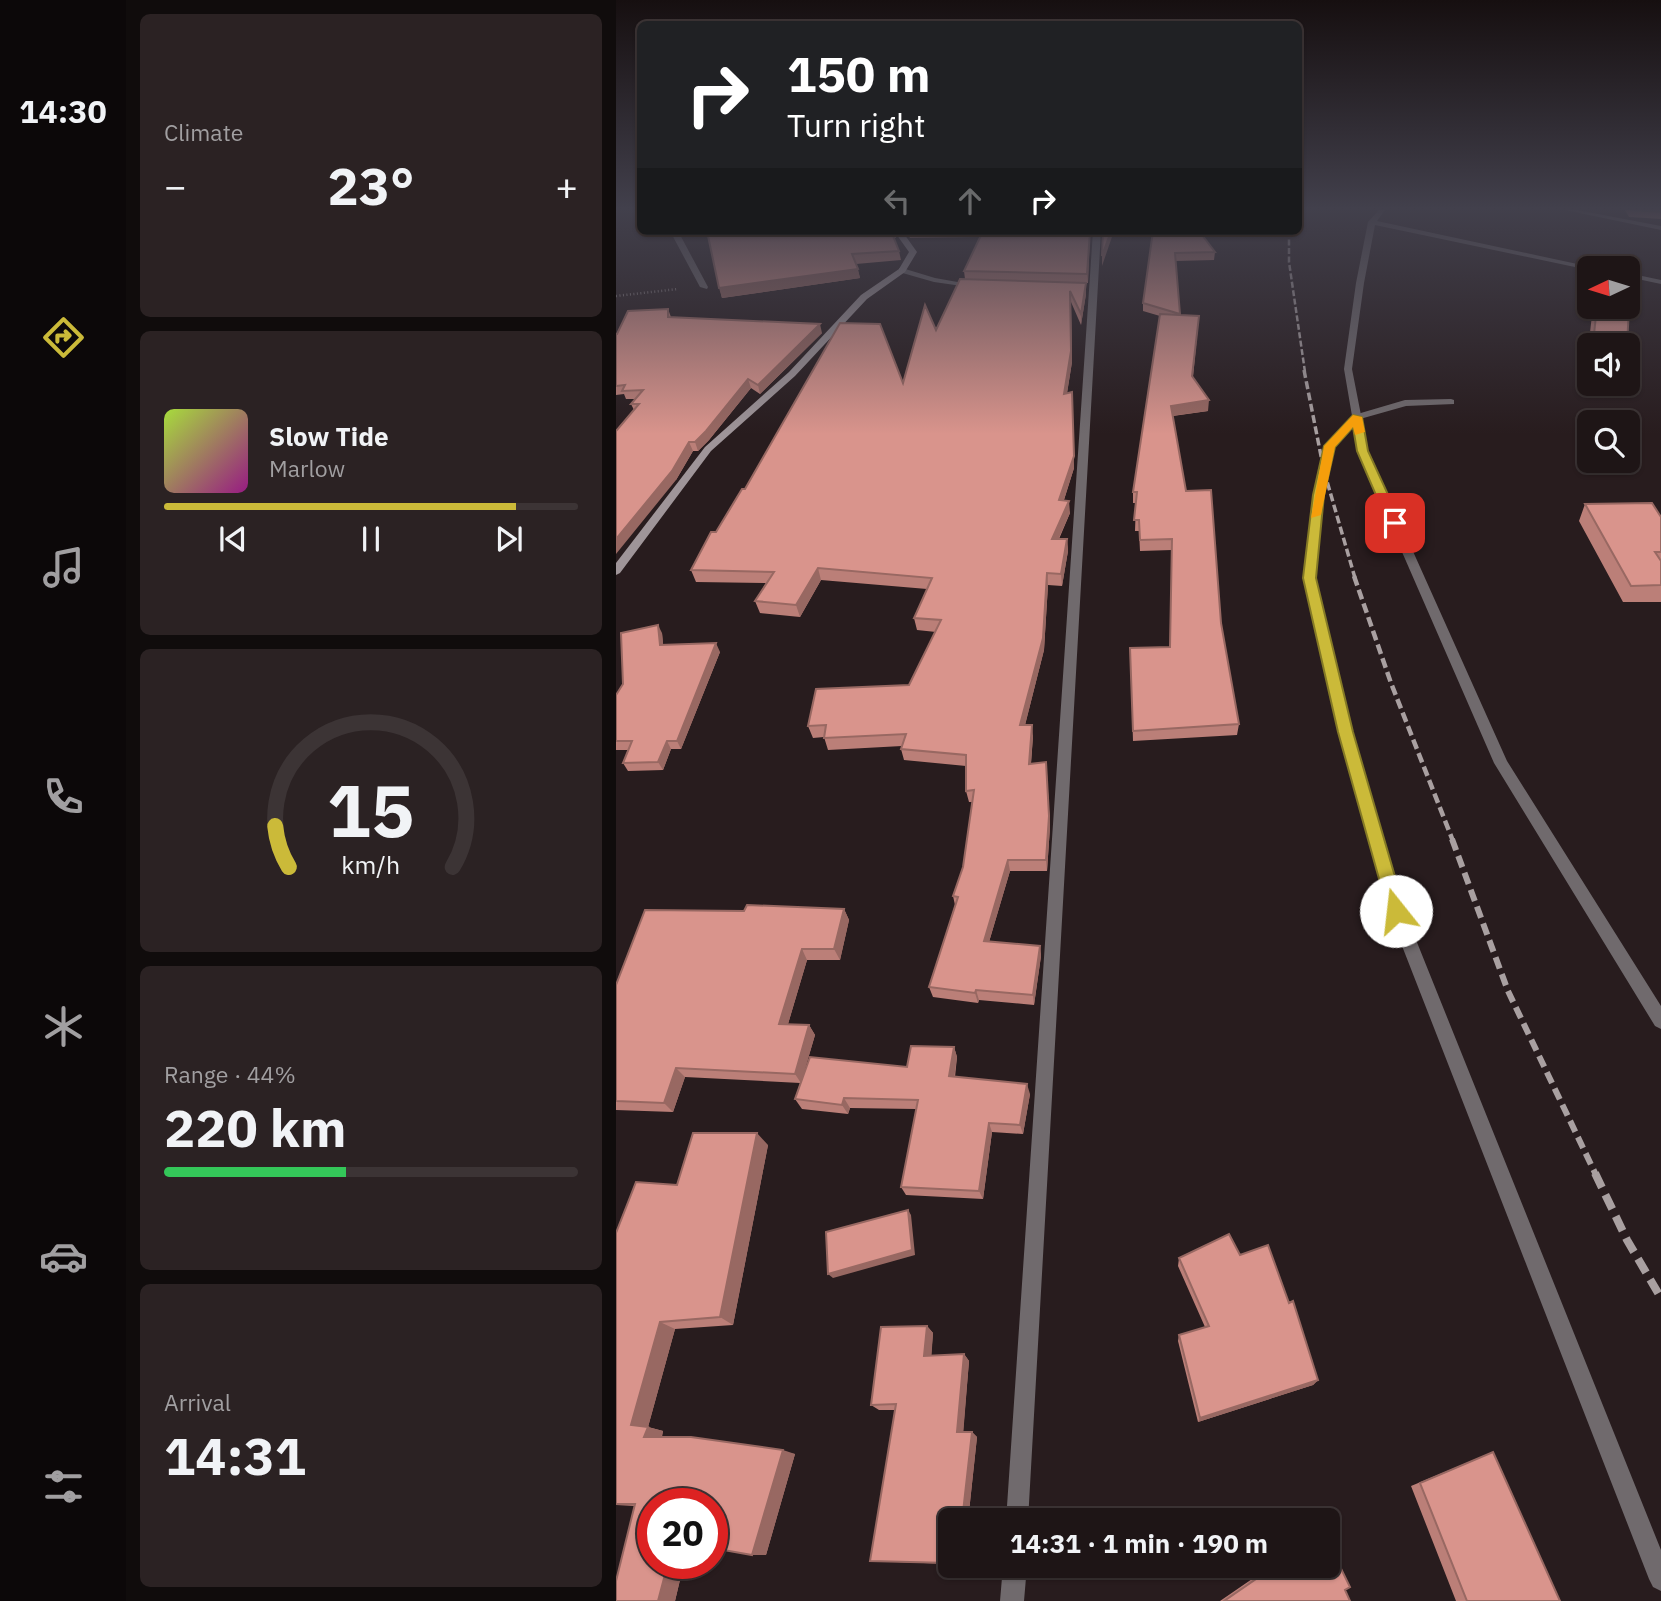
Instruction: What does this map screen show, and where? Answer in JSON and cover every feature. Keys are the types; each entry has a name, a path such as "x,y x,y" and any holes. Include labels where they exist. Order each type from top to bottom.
{"main road":[{"path":"616,571 708,449 792,374 864,297 881,285"}],"street":[{"path":"967,285 983,287"},
{"path":"1018,1508 1088,285"},
{"path":"1362,285 1348,369 1363,451 1502,763 1661,1021"},
{"path":"1451,402 1405,403 1357,417 1330,446 1315,519 1309,578 1346,732 1396,911 1661,1579"},
{"path":"1012,1601 1013,1578"}],"path":[{"path":"616,296 704,287"}],"building":[{"path":"718,285 743,285 719,288"},
{"path":"957,285 1086,285 1081,314 1070,291 1071,351 1064,394 1072,392 1074,456 1059,500 1069,501 1052,539 1067,539 1061,574 1047,573 1043,638 1020,725 1032,725 1029,764 1046,762 1049,816 1046,860 1008,860 984,941 1040,946 1033,995 976,990 975,993 929,987 958,897 953,896 963,867 974,790 966,791 966,755 901,749 906,734 824,738 826,725 808,726 816,689 909,685 941,620 914,618 932,578 818,568 796,605 755,601 774,572 691,570 711,532 716,532 742,489 745,489 840,323 880,324 903,383 925,305 936,330"},
{"path":"1146,285 1178,285 1180,314 1143,303"},
{"path":"668,309 668,317 820,324 758,385 748,379 706,431 695,442 689,442 672,471 616,539 616,431 639,404 631,404 643,390 622,391 625,385 616,386 616,334 628,311"},
{"path":"1160,314 1199,316 1192,376 1209,400 1171,406 1186,491 1211,490 1221,623 1239,724 1133,731 1130,648 1170,647 1172,539 1140,540 1139,520 1134,520 1137,492 1133,492"},
{"path":"1596,319 1628,319 1628,333 1594,333"},
{"path":"1652,503 1661,517 1661,552 1655,552 1661,561 1661,585 1631,586 1585,504"},
{"path":"658,625 660,645 716,643 677,741 667,741 658,762 623,763 632,741 616,741 616,695 623,684 621,633"},
{"path":"747,905 844,909 834,949 802,949 779,1024 809,1025 795,1074 676,1068 664,1103 616,1101 616,985 645,910 744,911"},
{"path":"911,1046 954,1047 949,1076 1027,1084 1020,1125 989,1123 979,1191 901,1187 918,1100 844,1098 842,1105 795,1099 810,1057 907,1067"},
{"path":"693,1133 757,1133 720,1317 660,1322 631,1425 648,1427 644,1437 691,1437 783,1450 752,1555 728,1551 728,1488 637,1488 637,1579 664,1579 658,1601 616,1601 616,1581 635,1504 616,1504 616,1233 636,1182 677,1185"},
{"path":"908,1210 912,1250 828,1274 826,1232"},
{"path":"1229,1234 1240,1255 1268,1245 1289,1303 1293,1301 1318,1380 1200,1418 1179,1335 1209,1326 1179,1258"},
{"path":"927,1326 924,1356 964,1354 957,1432 972,1432 963,1508 938,1508 938,1563 870,1561 896,1404 871,1405 881,1327"},
{"path":"1493,1452 1560,1601 1467,1601 1420,1483"},
{"path":"1340,1567 1350,1587 1345,1590 1350,1601 1224,1601 1258,1578 1340,1578"}],"railway":[{"path":"1292,285 1305,372"},
{"path":"1304,370 1324,471 1355,578"},
{"path":"1354,576 1391,683 1453,841"},
{"path":"1452,839 1508,991 1596,1175"},
{"path":"1595,1173 1627,1240 1661,1298"}],"slow traffic":[{"path":"1315,515 1330,446 1357,417 1359,432"}],"route":[{"path":"1395,523 1363,451 1357,417 1330,446 1318,495 1309,578 1346,732 1396,911"}]}
